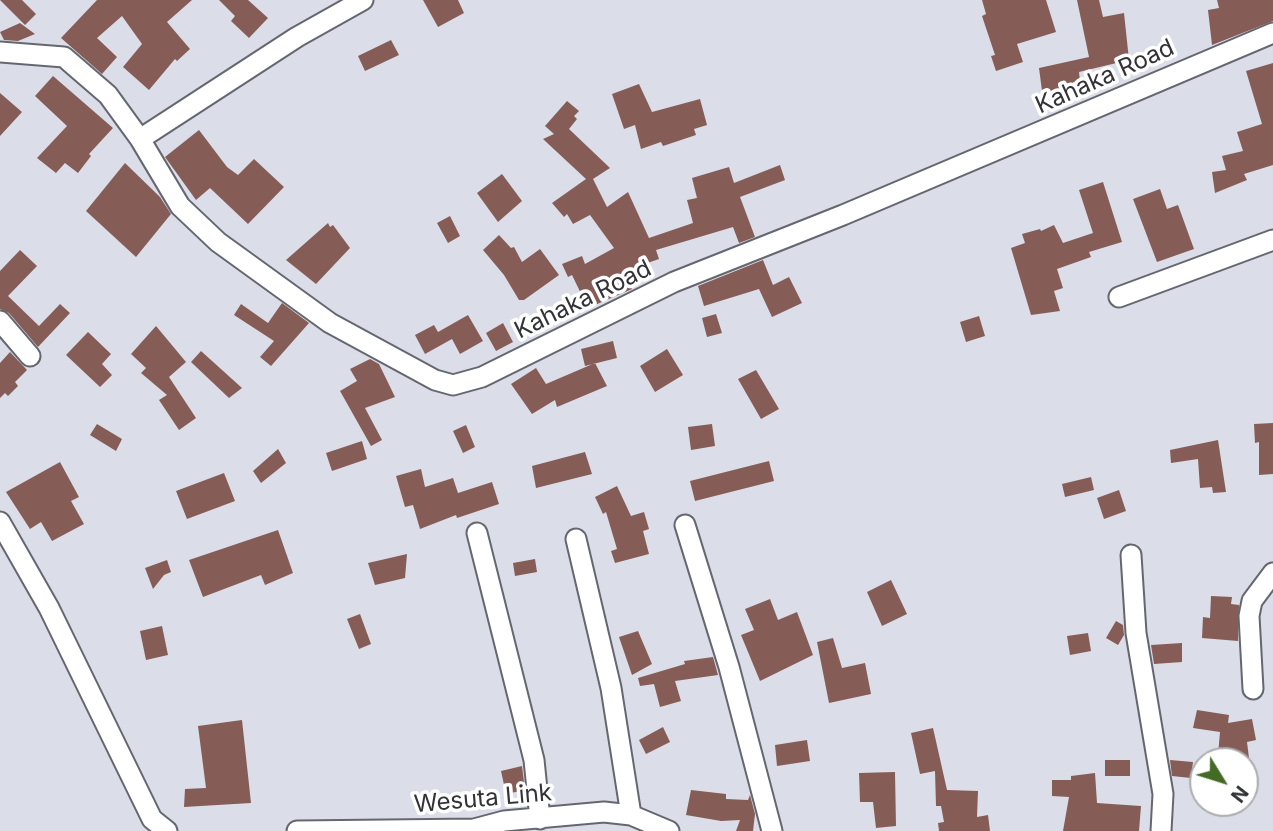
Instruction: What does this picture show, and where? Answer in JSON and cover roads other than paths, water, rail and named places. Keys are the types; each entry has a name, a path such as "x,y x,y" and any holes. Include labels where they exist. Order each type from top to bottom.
{"street":[{"path":"140,139 297,37 363,0"},
{"name":"Kahaka Road","path":"0,52 64,57 108,95 140,139 180,206 246,265 330,323 435,380 453,384 482,377 674,282 843,215 1273,33"},
{"path":"1119,297 1273,240"},
{"path":"0,321 30,356"},
{"path":"0,522 49,608 152,819 167,831"},
{"path":"685,525 729,667 772,831"},
{"path":"477,533 534,760 540,819"},
{"path":"576,539 611,688 631,815"},
{"path":"1131,555 1136,633 1163,794 1161,831"},
{"path":"1253,689 1252,601 1273,573"},
{"name":"Wesuta Link","path":"297,831 474,829 504,821 604,812 631,815 658,829"}]}
